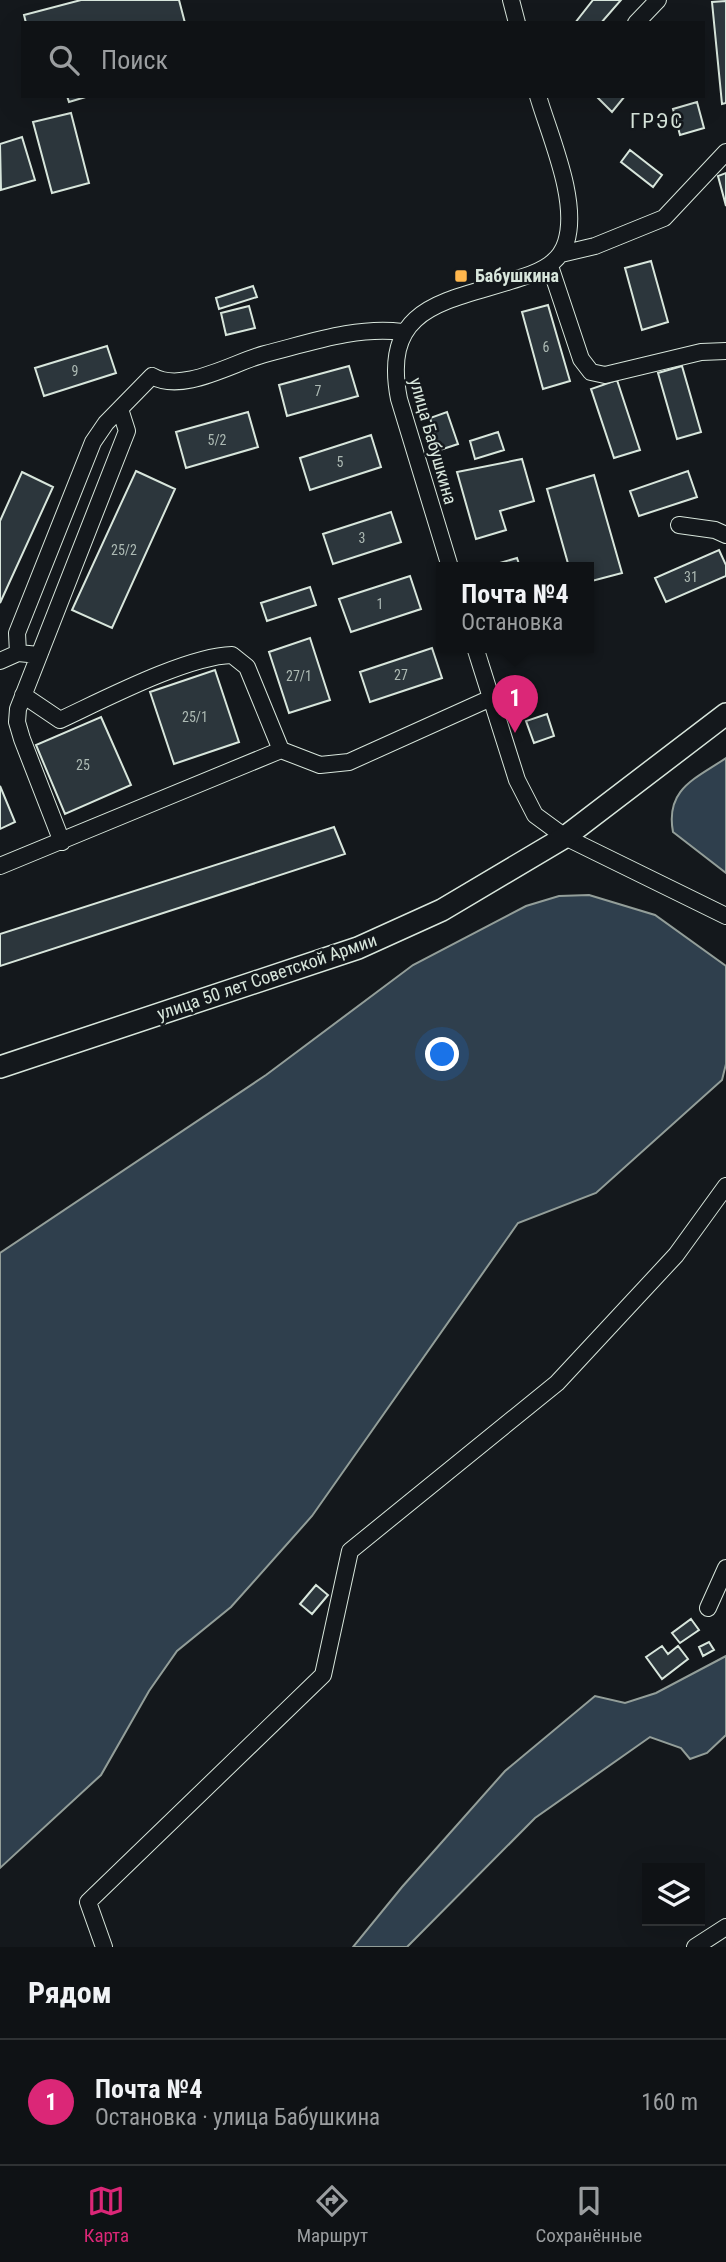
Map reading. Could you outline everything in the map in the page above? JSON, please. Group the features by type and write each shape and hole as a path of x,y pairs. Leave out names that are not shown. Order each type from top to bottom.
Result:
{"main road":[{"name":"улица 50 лет Советской Армии","path":"0,1067 358,948 442,910 565,837 726,714"}],"street":[{"path":"511,0 516,21"},
{"path":"638,21 658,0"},
{"path":"545,99 570,214 566,242 556,260 580,359 591,372 605,375 701,352 726,351"},
{"path":"18,653 17,633 20,620 88,452 106,423 152,376 168,382 221,372 261,355 368,330 402,332 418,316 434,307 664,218 726,152"},
{"name":"улица Бабушкина","path":"402,332 394,361 399,399 448,562"},
{"path":"62,842 17,722 23,695 127,432 120,409"},
{"path":"679,525 715,530 726,535"},
{"path":"0,661 18,653 39,655"},
{"path":"477,653 517,780 536,815 565,837 726,916"},
{"path":"23,695 60,720 134,685 215,657 232,656 247,667 281,750"},
{"path":"0,866 281,750 320,765 349,762 491,698"},
{"path":"104,1947 88,1902 323,1675 350,1551 557,1383 676,1255 726,1186"},
{"path":"708,1608 726,1569"},
{"path":"695,1947 726,1927"}],"water":[{"path":"726,758 726,873 673,832 672,817 678,795 685,787"},
{"path":"589,895 655,915 726,966 726,1064 722,1080 596,1193 518,1223 312,1516 231,1607 177,1651 149,1691 101,1775 0,1868 0,1253 266,1075 413,965 526,906 559,896"},
{"path":"726,1656 726,1735 707,1753 690,1759 681,1748 650,1737 535,1818 407,1947 353,1947 402,1887 505,1771 595,1696 625,1703 656,1693"}],"building":[{"path":"81,0 179,0 184,21 26,21 24,15"},
{"path":"593,0 621,0 603,21 577,21"},
{"path":"726,1 726,103 722,104 712,2"},
{"path":"598,98 623,98 612,112"},
{"path":"697,102 704,128 680,135 673,109"},
{"path":"71,113 89,183 52,193 33,122"},
{"path":"22,137 35,180 1,190 0,144"},
{"path":"630,150 662,175 653,187 621,162"},
{"path":"726,173 726,206 718,176"},
{"path":"651,261 668,322 642,330 625,268"},
{"path":"253,286 257,297 219,309 216,298"},
{"path":"548,305 570,381 543,389 522,312"},
{"path":"249,306 255,328 226,335 221,313"},
{"path":"107,346 116,373 44,396 35,368"},
{"path":"349,366 358,396 287,416 279,385"},
{"path":"682,366 701,432 677,439 658,373"},
{"path":"617,380 640,450 614,458 591,389"},
{"path":"248,412 258,447 186,468 176,432"},
{"path":"447,412 458,444 440,450 430,418"},
{"path":"498,432 504,450 475,459 470,441"},
{"path":"371,435 381,467 310,490 300,458"},
{"path":"522,459 534,501 500,511 506,530 476,539 457,472"},
{"path":"136,471 175,489 112,628 72,610"},
{"path":"688,471 697,497 639,516 630,491"},
{"path":"22,472 53,487 0,603 0,521"},
{"path":"594,475 622,573 594,580 594,562 568,562 547,489"},
{"path":"391,512 401,542 333,564 323,534"},
{"path":"719,550 726,565 726,576 666,602 655,578"},
{"path":"410,576 421,609 351,632 339,599"},
{"path":"310,587 316,605 267,621 261,603"},
{"path":"310,638 330,700 289,713 269,652"},
{"path":"432,648 442,678 370,702 360,672"},
{"path":"215,670 239,742 174,764 150,692"},
{"path":"547,714 554,736 534,743 526,721"},
{"path":"101,717 131,785 65,814 36,745"},
{"path":"0,786 15,822 0,829"},
{"path":"334,827 345,854 0,966 0,934"},
{"path":"316,1585 328,1595 312,1614 300,1604"},
{"path":"691,1619 699,1630 680,1643 672,1633"},
{"path":"709,1642 714,1650 703,1656 699,1647"},
{"path":"662,1646 668,1654 678,1646 688,1659 662,1679 646,1657"}],"place":[{"name":"Бабушкина","path":"461,276"},
{"name":"Почта №4","path":"515,733"}],"district":[{"name":"ГРЭС","path":"657,121"}]}
